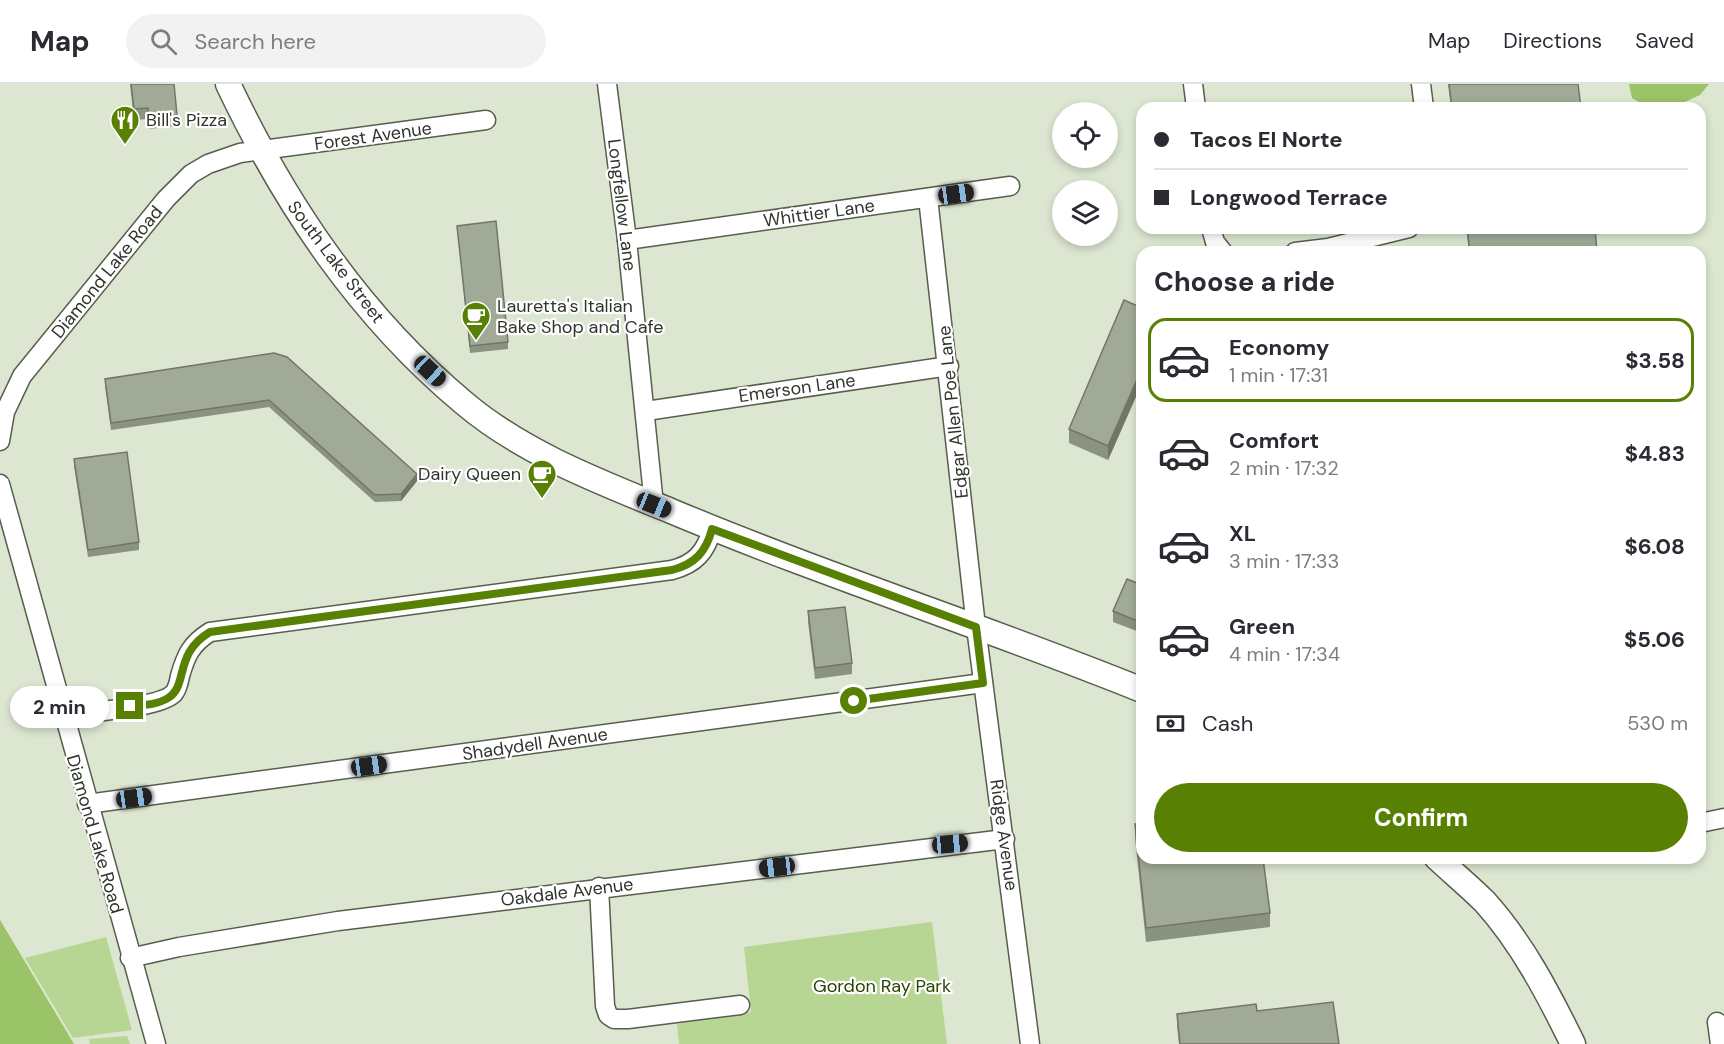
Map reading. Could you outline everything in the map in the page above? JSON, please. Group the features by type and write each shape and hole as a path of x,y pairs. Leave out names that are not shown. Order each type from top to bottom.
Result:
{"main road":[{"name":"South Lake Street","path":"228,84 260,149 302,220 372,314 465,404 509,435 594,479 712,529 1136,688"},
{"path":"1444,864 1485,902 1514,940 1553,1004 1573,1044"}],"street":[{"name":"Longfellow Lane","path":"607,84 627,240 654,505"},
{"path":"1193,84 1195,102"},
{"path":"1421,84 1423,102"},
{"name":"Forest Avenue","path":"260,149 486,120"},
{"name":"Diamond Lake Road","path":"0,441 4,412 22,376 166,199 191,174 208,164 260,149"},
{"name":"Whittier Lane","path":"627,240 1010,186"},
{"name":"Edgar Allen Poe Lane","path":"928,198 976,627"},
{"path":"1336,246 1385,234"},
{"name":"Emerson Lane","path":"646,411 948,366"},
{"name":"Diamond Lake Road","path":"0,484 87,804 156,1044"},
{"path":"63,716 151,704 166,699 177,689 186,653 196,641 210,632 672,570 686,566 698,558 708,544 712,529"},
{"name":"Ridge Avenue","path":"976,627 1030,1044"},
{"name":"Shadydell Avenue","path":"87,804 983,683"},
{"path":"1706,822 1724,818"},
{"name":"Oakdale Avenue","path":"130,958 179,947 338,921 599,887 1005,839"},
{"path":"599,887 604,994 608,1016 614,1019 740,1005"},
{"path":"1717,1022 1720,1044"}],"green space":[{"name":"Gordon Ray Park","path":"932,922 947,1044 679,1044 677,1024 751,1012 744,947"},
{"path":"106,937 132,1030 73,1038 25,958"},
{"path":"127,1036 130,1044 90,1044 89,1039"}],"shaded area":[{"path":"1629,84 1709,84 1700,95 1685,102 1639,102 1632,98"},
{"path":"0,920 74,1044 0,1044"}],"building":[{"path":"131,84 174,84 177,115 149,118 148,108 134,109"},
{"path":"1449,84 1578,84 1580,102 1451,102"},
{"path":"496,221 508,342 470,346 457,226"},
{"path":"1468,234 1596,234 1596,246 1469,246"},
{"path":"1124,300 1136,305 1136,382 1108,446 1069,429"},
{"path":"274,353 287,357 417,474 401,494 375,495 269,400 111,423 105,379"},
{"path":"127,452 139,542 88,550 74,459"},
{"path":"1127,579 1136,583 1136,621 1113,611"},
{"path":"845,607 852,663 815,668 808,611"},
{"path":"1139,864 1264,864 1270,913 1146,928"},
{"path":"1333,1002 1339,1044 1180,1044 1177,1014 1256,1004 1257,1011"}],"place":[{"name":"Bill's Pizza","path":"125,146"},
{"name":"Lauretta's Italian Bake Shop and Cafe","path":"476,342"},
{"name":"Dairy Queen","path":"542,500"}],"route":[{"path":"130,706 151,704 166,699 174,693 186,653 196,641 210,632 672,570 686,566 698,558 708,544 712,529 976,627 983,683 854,701"}]}
